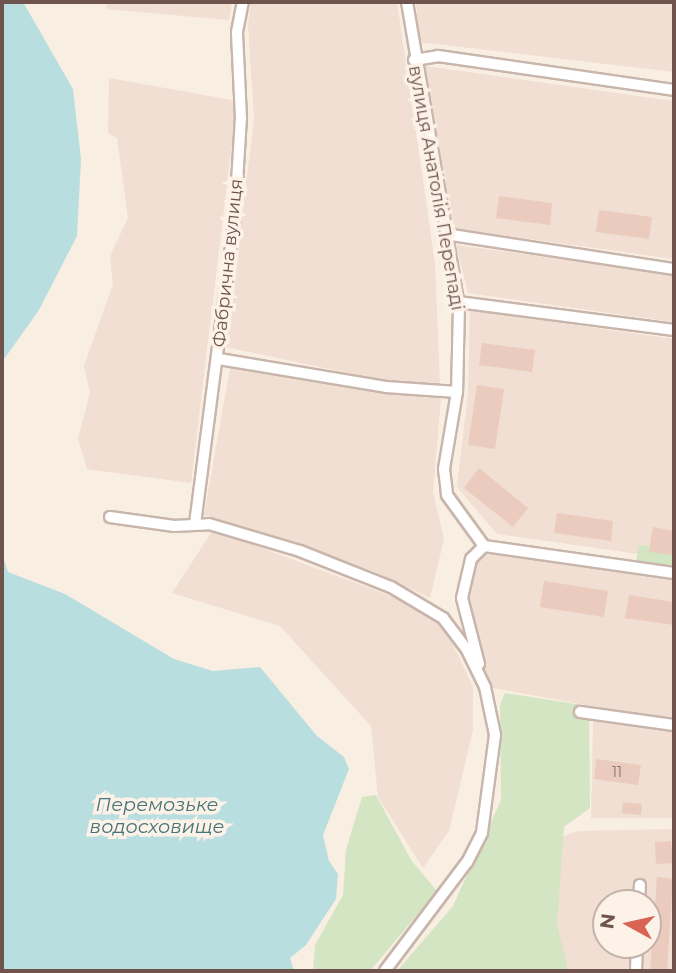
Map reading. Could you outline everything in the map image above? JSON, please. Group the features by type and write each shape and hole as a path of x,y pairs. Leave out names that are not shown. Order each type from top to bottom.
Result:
{"street":[{"name":"Фабрична вулиця","path":"195,524 219,359 218,332 236,215 241,118 237,32 243,2"},
{"name":"вулиця Анатолія Перепаді","path":"407,2 414,60 458,302 457,392 444,469 446,495 484,546"},
{"path":"414,60 438,56 674,90"},
{"path":"445,234 674,269"},
{"path":"458,302 674,330"},
{"path":"219,359 386,387 457,392"},
{"path":"110,517 174,526 195,524 300,551 391,587 443,618 456,632 485,687"},
{"path":"385,971 462,870 482,832 491,793 495,735 461,598 471,559 484,546 674,573"},
{"path":"580,712 674,725"},
{"path":"640,885 640,889"}],"shaded area":[{"path":"107,2 232,2 229,20 106,9"},
{"path":"251,2 397,2 435,263 440,385 390,382 226,347 254,119 248,24"},
{"path":"416,2 674,2 674,72 419,42"},
{"path":"425,66 674,101 674,259 451,228"},
{"path":"109,78 237,101 191,483 87,469 78,438 90,393 84,366 113,284 110,256 128,218 117,138 108,133"},
{"path":"456,245 674,274 674,322 468,293"},
{"path":"470,310 674,339 674,559 497,534 457,487 468,392"},
{"path":"230,368 441,398 433,492 444,539 430,598 368,569 204,515"},
{"path":"213,530 404,601 444,626 473,687 473,730 449,831 423,868 378,797 371,726 280,626 172,593"},
{"path":"495,554 674,580 674,721 488,687 465,594 471,565 481,555"},
{"path":"593,721 674,732 674,818 591,818"},
{"path":"674,829 674,971 640,971 640,959 662,959 662,889 592,889 592,959 634,959 633,971 490,971 539,845 578,831"}],"green space":[{"path":"639,545 674,550 674,568 636,562"},
{"path":"505,693 589,706 590,808 564,827 557,924 568,971 397,971 453,906 501,800 500,705"},
{"path":"376,795 411,860 437,891 370,971 313,971 315,945 343,895 346,850 362,797"}],"water":[{"path":"2,2 23,2 73,89 81,159 77,236 39,310 2,362"},
{"name":"Перемозьке водосховище","path":"2,554 8,572 65,594 174,659 213,671 260,667 317,736 344,757 349,769 323,835 329,861 338,874 336,899 306,945 290,958 294,971 2,971"}],"building":[{"path":"499,196 552,203 550,225 496,218"},
{"path":"599,210 652,217 649,239 596,232"},
{"path":"482,343 535,350 532,372 479,365"},
{"path":"477,385 504,389 495,449 468,445"},
{"path":"479,468 528,508 513,527 464,488"},
{"path":"557,513 613,521 611,541 554,533"},
{"path":"653,527 674,531 674,555 649,552"},
{"path":"544,581 608,591 604,617 540,607"},
{"path":"629,595 674,602 674,625 625,618"},
{"path":"596,759 641,765 638,785 594,779"},
{"path":"623,802 642,804 641,815 622,813"},
{"path":"671,841 673,863 656,864 655,842"},
{"path":"657,877 673,879 667,971 650,971 651,959 662,959 662,889 656,889"}]}
